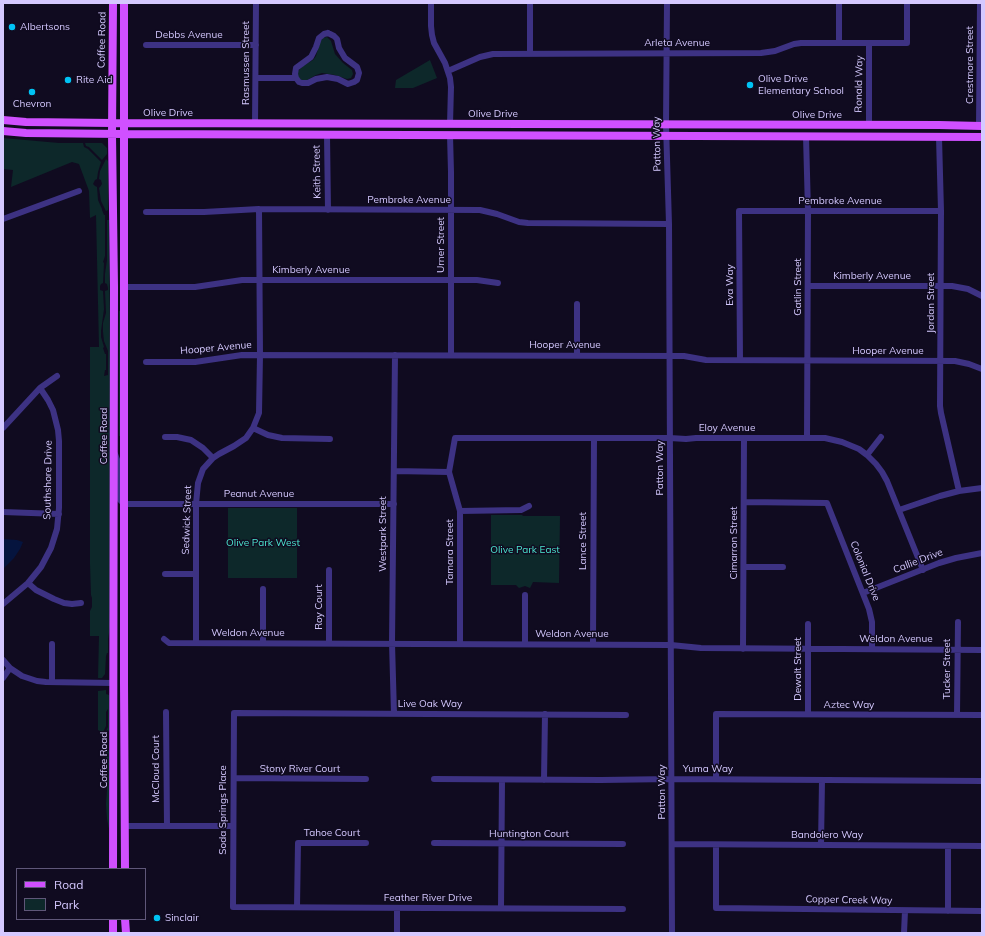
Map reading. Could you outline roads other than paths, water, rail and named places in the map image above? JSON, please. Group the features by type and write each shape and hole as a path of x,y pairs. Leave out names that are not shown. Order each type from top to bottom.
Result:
{"main road":[{"name":"Coffee Road","path":"113,3 113,868"},
{"name":"Coffee Road","path":"124,3 125,868"},
{"name":"Olive Drive","path":"3,120 26,122 255,124 981,126"},
{"path":"219,135 251,128 255,124"},
{"path":"327,135 332,130 368,124"},
{"path":"410,135 446,129 450,124"},
{"path":"450,135 452,131 456,130 481,130 488,124"},
{"path":"806,136 810,131 845,130 851,125"},
{"path":"939,136 975,130 981,126"},
{"path":"3,131 26,133 219,135 982,137"},
{"path":"113,232 117,240 118,277 119,282 124,287"},
{"path":"114,292 118,295 119,300 119,328 124,333"},
{"path":"114,745 117,746 119,751 119,791 124,796"},
{"path":"112,933 113,920"},
{"path":"125,920 126,933"}],"street":[{"name":"Rasmussen Street","path":"255,124 256,3"},
{"path":"430,3 432,34 437,50 448,71 451,87 450,124"},
{"path":"530,3 530,54"},
{"name":"Patton Way","path":"667,3 666,136 669,224 670,356 672,933"},
{"path":"839,3 839,43"},
{"name":"Arleta Avenue","path":"448,71 486,55 493,54 761,53 775,51 801,43 907,43 907,3"},
{"name":"Crestmore Street","path":"980,3 981,126"},
{"path":"256,78 296,78 299,82 305,84 327,77 338,79 345,83 351,83 357,80 359,73 357,67 348,62 341,53 337,39 328,33 319,38 311,57 296,68 296,78"},
{"name":"Ronald Way","path":"869,43 869,125"},
{"name":"Debbs Avenue","path":"146,44 256,45"},
{"name":"Keith Street","path":"327,135 328,210"},
{"name":"Urner Street","path":"450,135 451,355"},
{"name":"Gatlin Street","path":"806,136 808,211 807,438"},
{"name":"Jordan Street","path":"939,136 941,211 941,413 959,491"},
{"path":"3,220 79,190"},
{"name":"Pembroke Avenue","path":"146,212 204,212 260,209 480,210 489,211 511,220 528,223 669,224"},
{"name":"Sedwick Street","path":"196,643 196,490 200,476 208,463 219,454 240,443 246,438 257,420 260,405 260,209"},
{"name":"Pembroke Avenue","path":"739,211 941,211"},
{"name":"Eva Way","path":"739,211 740,360"},
{"name":"Kimberly Avenue","path":"124,287 195,287 242,280 477,280 498,283"},
{"name":"Kimberly Avenue","path":"808,286 960,287 982,296"},
{"path":"577,304 577,356"},
{"name":"Hooper Avenue","path":"146,362 195,362 242,355 692,356 706,360 956,361 982,369"},
{"name":"Westpark Street","path":"394,714 392,643 395,355"},
{"path":"3,428 40,388 57,376"},
{"name":"Southshore Drive","path":"3,604 28,583 41,567 51,548 57,529 59,514 58,430 53,410 40,388"},
{"path":"253,428 268,435 282,438 330,439"},
{"path":"165,437 177,437 191,440 203,448 213,458"},
{"path":"867,455 881,437"},
{"name":"Eloy Avenue","path":"454,438 825,438 842,442 859,449 867,455 882,472 923,570"},
{"name":"Tamara Street","path":"454,438 449,472 460,511 460,644"},
{"name":"Lance Street","path":"593,644 594,438"},
{"name":"Cimarron Street","path":"743,649 744,438"},
{"path":"114,452 118,462 119,496 120,500 124,504"},
{"path":"394,471 449,472"},
{"path":"899,510 926,500 959,491 982,488"},
{"name":"Colonial Drive","path":"744,502 827,503 871,615 872,649"},
{"name":"Peanut Avenue","path":"124,504 394,504"},
{"path":"460,511 521,510 529,506"},
{"path":"3,512 59,514"},
{"name":"Callie Drive","path":"863,593 956,558 982,553"},
{"path":"744,567 783,567"},
{"name":"Roy Court","path":"329,570 329,643"},
{"path":"165,574 196,574"},
{"path":"28,583 59,602 72,604 81,603"},
{"path":"263,589 263,643"},
{"path":"525,595 525,644"},
{"name":"Tucker Street","path":"957,715 958,622"},
{"name":"Dewalt Street","path":"808,624 808,714"},
{"name":"Weldon Avenue","path":"164,639 169,643 593,644 671,645 701,648 743,649 982,650"},
{"path":"52,644 52,682"},
{"path":"3,660 10,668 22,676 37,681 113,683"},
{"path":"3,678 10,668"},
{"name":"McCloud Court","path":"166,712 167,826"},
{"name":"Live Oak Way","path":"234,713 626,715"},
{"name":"Soda Springs Place","path":"233,907 234,713"},
{"path":"544,780 545,714"},
{"name":"Aztec Way","path":"716,779 716,714 982,715"},
{"name":"Stony River Court","path":"234,778 366,779"},
{"name":"Yuma Way","path":"434,779 982,780"},
{"path":"501,908 502,780"},
{"path":"822,780 822,845"},
{"path":"124,826 233,826"},
{"name":"Tahoe Court","path":"297,907 298,843 366,843"},
{"name":"Huntington Court","path":"434,844 623,844"},
{"name":"Bandolero Way","path":"672,844 982,846"},
{"name":"Copper Creek Way","path":"716,844 716,908 982,911"},
{"path":"948,846 948,911"},
{"name":"Feather River Drive","path":"233,907 623,909"},
{"path":"397,908 397,933"},
{"path":"904,933 905,911"}],"water":[{"path":"3,539 23,542 14,558 3,569"}],"place":[{"name":"Albertsons","path":"12,27"},
{"name":"Rite Aid","path":"68,80"},
{"name":"Olive Drive Elementary School","path":"750,85"},
{"name":"Chevron","path":"32,92"},
{"name":"Sinclair","path":"157,918"}],"park label":[{"name":"Olive Park West","path":"263,543"},
{"name":"Olive Park East","path":"525,550"}]}
